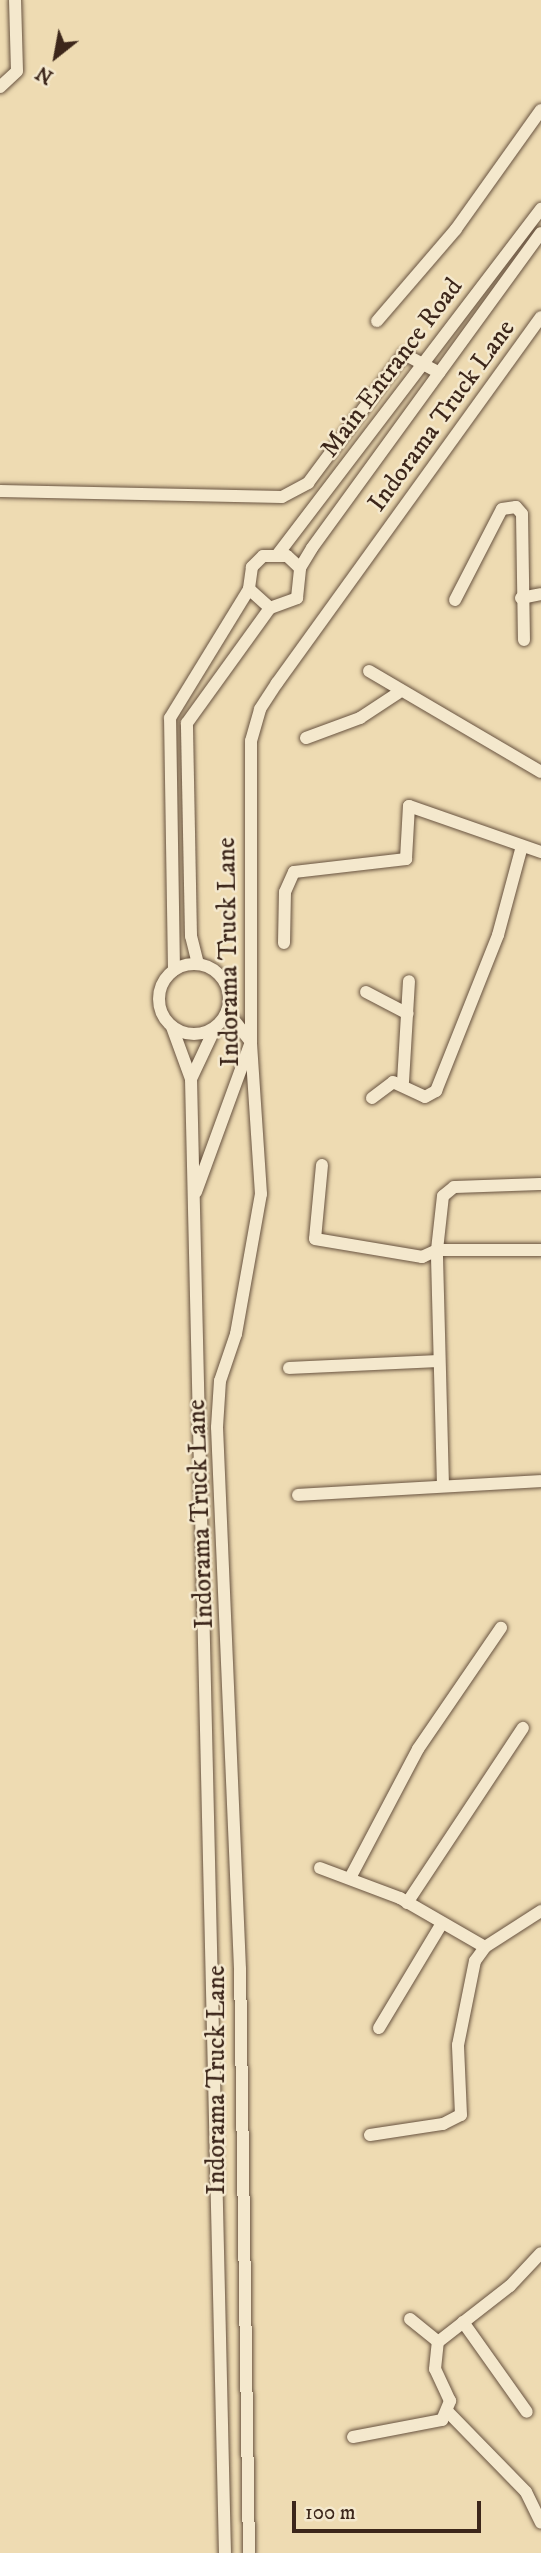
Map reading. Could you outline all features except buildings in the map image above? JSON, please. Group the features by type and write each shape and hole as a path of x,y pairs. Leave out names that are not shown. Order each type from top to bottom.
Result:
{"street":[{"path":"0,87 17,71 15,0"},
{"path":"377,321 456,229 541,110"},
{"name":"Main Entrance Road","path":"278,554 541,209"},
{"path":"193,1200 251,1042 227,1011 224,980 198,964 191,936 187,723 270,608 298,598 300,568 541,233"},
{"name":"Indorama Truck Lane","path":"249,2553 240,1969 221,1483 220,1381 259,1217 251,1042 251,741 260,709 541,317"},
{"path":"0,491 282,497 308,482 395,362 413,353 439,373"},
{"path":"455,600 502,509 510,507 522,514 521,598 524,640"},
{"path":"225,2553 198,1476 191,1079 159,995 174,970 170,718 249,589 257,561 278,554 300,568"},
{"path":"249,589 270,608"},
{"path":"521,598 541,594"},
{"path":"369,671 398,693 541,772"},
{"path":"306,738 360,718 398,693"},
{"path":"284,943 285,892 294,872 407,859 404,813 409,806 541,852"},
{"path":"403,1082 425,1097 436,1091 494,948 522,846"},
{"path":"174,970 198,964"},
{"path":"403,1082 409,981"},
{"path":"366,992 408,1014"},
{"path":"191,1079 215,1028 227,1011"},
{"path":"172,1027 194,1035 215,1028"},
{"path":"372,1098 403,1082"},
{"path":"322,1165 315,1238 394,1254 422,1256 437,1250 541,1250"},
{"path":"443,1486 438,1361 438,1214 447,1190 541,1184"},
{"path":"289,1368 438,1361"},
{"path":"198,1476 221,1483"},
{"path":"298,1495 541,1481"},
{"path":"350,1878 418,1749 502,1628"},
{"path":"407,1903 523,1728"},
{"path":"320,1868 407,1903 441,1925 485,1947"},
{"path":"370,2135 443,2124 461,2115 463,2002 485,1947 541,1911"},
{"path":"379,2028 441,1925"},
{"path":"541,2253 438,2342 435,2369 449,2413 526,2492 541,2523"},
{"path":"410,2319 438,2342"},
{"path":"463,2322 527,2412"},
{"path":"353,2437 433,2424 449,2413"}]}
